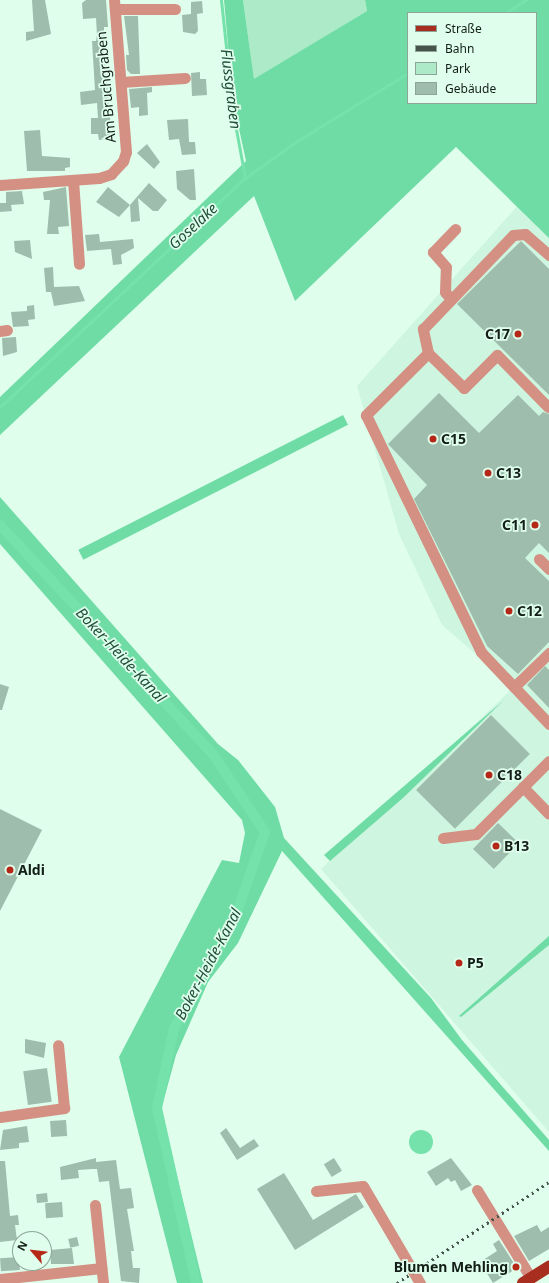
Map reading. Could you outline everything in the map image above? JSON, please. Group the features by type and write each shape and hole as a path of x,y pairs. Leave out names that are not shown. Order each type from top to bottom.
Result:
{"main road":[{"path":"527,1280 549,1267"}],"street":[{"path":"115,4 175,9"},
{"name":"Am Bruchgraben","path":"0,185 73,180 111,174 123,160 126,152 115,4"},
{"path":"121,82 184,78"},
{"path":"73,180 79,264"},
{"path":"451,300 445,292 446,267 433,252 455,229"},
{"path":"548,407 497,355 464,388 428,353 423,329 514,235 525,234 549,255"},
{"path":"428,353 366,415 481,652 549,724"},
{"path":"539,559 549,569"},
{"path":"514,687 549,653"},
{"path":"443,838 476,834 549,761"},
{"path":"523,787 549,814"},
{"path":"0,1117 64,1108 58,1045"},
{"path":"316,1192 362,1186 420,1283"},
{"path":"477,1190 527,1280"},
{"path":"95,1205 103,1283"},
{"path":"0,1279 101,1268"}],"shaded area":[{"path":"224,0 243,0 254,79 367,11 365,0 549,0 549,238 456,147 295,301 254,196 0,435 0,397 246,161 233,101"},
{"path":"520,203 549,236 549,1132 321,869 514,687 442,625 399,534 357,386"},
{"path":"343,415 348,425 83,560 78,550"},
{"path":"0,497 218,744 238,760 275,807 284,838 431,998 462,1040 549,1140 549,1151 282,851 238,943 208,982 176,1055 161,1110 203,1283 177,1283 119,1057 222,860 239,863 245,833 242,820 0,544"},
{"path":"504,700 403,798 330,861 324,855"},
{"path":"549,936 549,945 461,1017 459,1016"},
{"path":"421,1130 430,1133 433,1142 430,1151 421,1154 412,1151 409,1142 412,1133"}],"green space":[{"path":"243,0 365,0 367,11 254,80"}],"building":[{"path":"32,0 45,0 51,34 26,41 26,32 34,31"},
{"path":"86,0 106,0 108,27 104,27 104,50 112,139 99,140 98,134 91,134 91,118 98,118 97,103 81,105 80,92 95,90 92,41 96,41 96,18 83,19 82,3"},
{"path":"202,1 203,13 197,14 198,31 195,34 183,32 182,15 191,14 191,2"},
{"path":"124,16 138,16 140,74 131,74 127,70 126,55 129,55"},
{"path":"200,72 200,79 206,79 207,95 192,96 191,73"},
{"path":"152,87 152,92 147,93 148,115 139,116 139,107 131,108 129,89"},
{"path":"188,119 189,142 195,142 196,154 182,155 179,139 169,140 167,120"},
{"path":"40,130 42,156 70,158 70,167 65,168 65,171 27,171 24,131"},
{"path":"147,144 160,162 154,169 137,153"},
{"path":"194,169 196,200 190,200 177,189 176,171"},
{"path":"149,183 167,200 158,211 153,211 138,198 140,221 131,222 130,205"},
{"path":"66,187 69,226 58,227 59,234 47,234 50,200 44,200 43,192"},
{"path":"108,187 130,205 119,217 96,202"},
{"path":"22,191 24,204 11,205 12,211 0,212 0,203 6,203 6,192"},
{"path":"99,234 100,242 133,239 134,248 121,255 122,264 113,265 111,249 87,251 85,235"},
{"path":"30,240 32,259 15,252 14,241"},
{"name":"C17","path":"521,241 549,269 549,395 457,304"},
{"path":"53,267 54,287 79,286 85,301 54,306 51,292 46,292 44,268"},
{"path":"34,305 35,319 28,320 29,326 13,327 11,312 27,311 27,306"},
{"path":"16,337 17,352 3,356 2,338"},
{"path":"439,393 479,433 518,395 539,416 543,412 549,414 549,553 539,543 525,558 549,581 549,642 518,674 487,646 414,499 427,485 388,444"},
{"path":"545,666 549,670 549,708 527,685"},
{"path":"0,684 9,687 2,710 0,710"},
{"name":"C18","path":"491,715 530,754 455,829 416,790"},
{"name":"Aldi","path":"0,809 42,830 0,911"},
{"name":"B13","path":"498,823 519,843 494,869 473,849"},
{"path":"25,1039 46,1043 44,1058 25,1053"},
{"path":"47,1068 52,1102 28,1105 23,1071"},
{"path":"66,1120 67,1136 51,1137 50,1121"},
{"path":"27,1126 29,1142 19,1143 19,1148 0,1150 3,1130"},
{"path":"226,1128 240,1148 254,1139 259,1146 237,1160 220,1133"},
{"path":"96,1158 96,1162 116,1160 120,1189 131,1188 134,1208 127,1209 134,1251 131,1251 133,1268 140,1268 139,1283 121,1281 109,1181 99,1182 97,1169 78,1170 79,1178 61,1180 60,1167"},
{"path":"334,1158 342,1171 332,1177 324,1164"},
{"path":"451,1158 472,1185 461,1191 455,1180 451,1182 448,1178 436,1186 427,1172"},
{"path":"0,1161 5,1161 10,1216 18,1215 19,1225 15,1225 16,1231 12,1231 12,1241 0,1242"},
{"path":"284,1173 313,1220 356,1194 364,1207 295,1250 257,1189"},
{"path":"47,1193 48,1202 37,1203 36,1194"},
{"path":"62,1202 63,1217 46,1218 45,1203"},
{"path":"537,1225 541,1232 549,1227 549,1249 529,1261 514,1236"},
{"path":"77,1237 79,1246 70,1248 68,1239"},
{"path":"499,1240 517,1268 493,1283 480,1262 497,1251 493,1244"},
{"path":"72,1248 74,1264 52,1264 52,1250"},
{"path":"12,1257 12,1271 1,1271 0,1258"}],"waterway":[{"name":"Flussgraben","path":"221,0 233,113 245,178"},
{"name":"Goselake","path":"507,12 526,0"},
{"name":"Goselake","path":"0,407 245,178 297,141 407,74"},
{"name":"Boker-Heide-Kanal","path":"0,525 213,754 265,832 233,923 174,1028 157,1108 196,1283"}],"railway":[{"path":"397,1283 549,1182"}],"place":[{"name":"C17","path":"518,334"},
{"name":"C15","path":"433,439"},
{"name":"C13","path":"488,473"},
{"name":"C11","path":"535,525"},
{"name":"C12","path":"509,611"},
{"name":"C18","path":"489,775"},
{"name":"B13","path":"496,846"},
{"name":"Aldi","path":"10,870"},
{"name":"P5","path":"459,963"},
{"name":"Blumen Mehling","path":"516,1267"}]}
